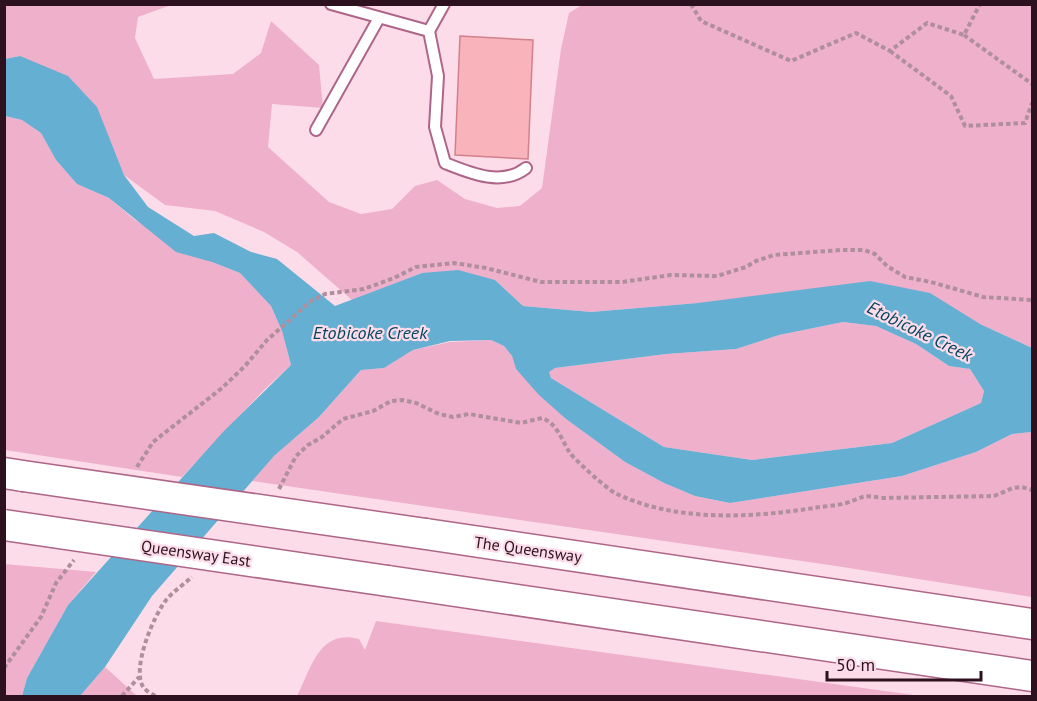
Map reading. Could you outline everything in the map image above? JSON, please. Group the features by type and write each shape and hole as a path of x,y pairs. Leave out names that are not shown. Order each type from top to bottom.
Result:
{"main road":[{"name":"The Queensway","path":"14,474 1032,624"},
{"name":"Queensway East","path":"4,525 1032,676"}],"lane":[{"path":"331,4 429,32"},
{"path":"444,4 429,32 438,76 435,127 445,163 480,177 517,176 526,168"},
{"path":"316,130 379,18"}],"path":[{"path":"691,4 701,21 792,61 856,33 890,51 951,96 965,126 1025,123 1032,103"},
{"path":"964,35 980,4"},
{"path":"890,51 927,23 964,35 1032,84"},
{"path":"135,471 153,442 222,388 267,340 311,301 325,294 364,289 416,267 454,263 486,268 541,282 610,282 671,275 717,276 774,255 864,250 875,254 887,266 905,278 939,284 983,297 1032,300"},
{"path":"276,495 296,456 344,419 373,411 391,401 403,400 453,417 469,414 521,423 542,418 554,426 572,455 613,492 649,505 682,513 739,515 783,513 847,503 867,495 881,498 994,496 1013,488 1022,487 1032,490"},
{"path":"4,668 41,617 56,583 77,556"},
{"path":"155,696 143,687 140,677 149,632 166,600 192,576"},
{"path":"122,696 140,677"}],"shaded area":[{"path":"5,5 171,5 138,17 135,38 154,79 233,74 261,53 271,21 319,65 323,108 272,104 268,147 329,202 361,214 392,209 415,186 437,180 465,199 497,208 520,206 542,188 561,49 569,13 582,5 1032,5 1032,348 980,324 698,303 591,312 523,306 495,280 422,273 352,300 297,252 264,232 215,211 165,205 124,175 112,146 20,56 5,59"},
{"path":"5,116 22,120 41,133 56,160 77,184 109,198 135,220 212,262 240,273 271,306 282,331 291,365 265,389 182,477 5,450"},
{"path":"843,322 876,326 916,344 949,366 970,369 984,391 981,403 892,443 752,460 664,447 551,378 548,372 555,368 666,354 736,349 779,335"},
{"path":"491,340 504,346 512,356 516,369 566,419 625,462 664,483 695,496 730,503 902,476 976,452 1012,434 1032,432 1032,597 836,566 252,481 274,456 319,417 361,370 384,368 413,350 450,342"},
{"path":"4,564 96,572 68,605 27,678 22,696 5,696"},
{"path":"376,621 921,696 297,696 312,663 325,645 334,639 345,637 359,639 365,650"},
{"path":"105,667 137,696 80,696"}],"water":[{"name":"Etobicoke Creek","path":"20,56 68,76 97,107 124,175 148,207 194,236 214,233 251,252 277,259 335,306 422,273 458,270 495,280 523,306 591,312 698,303 870,281 930,293 980,324 1032,348 1032,432 1012,434 976,452 902,476 730,503 695,496 664,483 625,462 566,419 539,395 516,369 512,356 504,346 491,340 450,341 413,350 384,368 361,370 319,417 274,456 152,596 105,667 80,696 22,696 27,678 68,605 223,432 291,365 282,331 271,306 240,273 176,252 109,198 77,184 56,160 41,133 22,120 5,116 5,59","holes":["843,322 876,326 916,344 949,366 970,369 984,391 981,403 892,443 752,460 664,447 551,378 549,372 555,368 666,354 736,349 779,335"]}],"building":[{"path":"460,36 533,40 528,159 455,155"}]}
